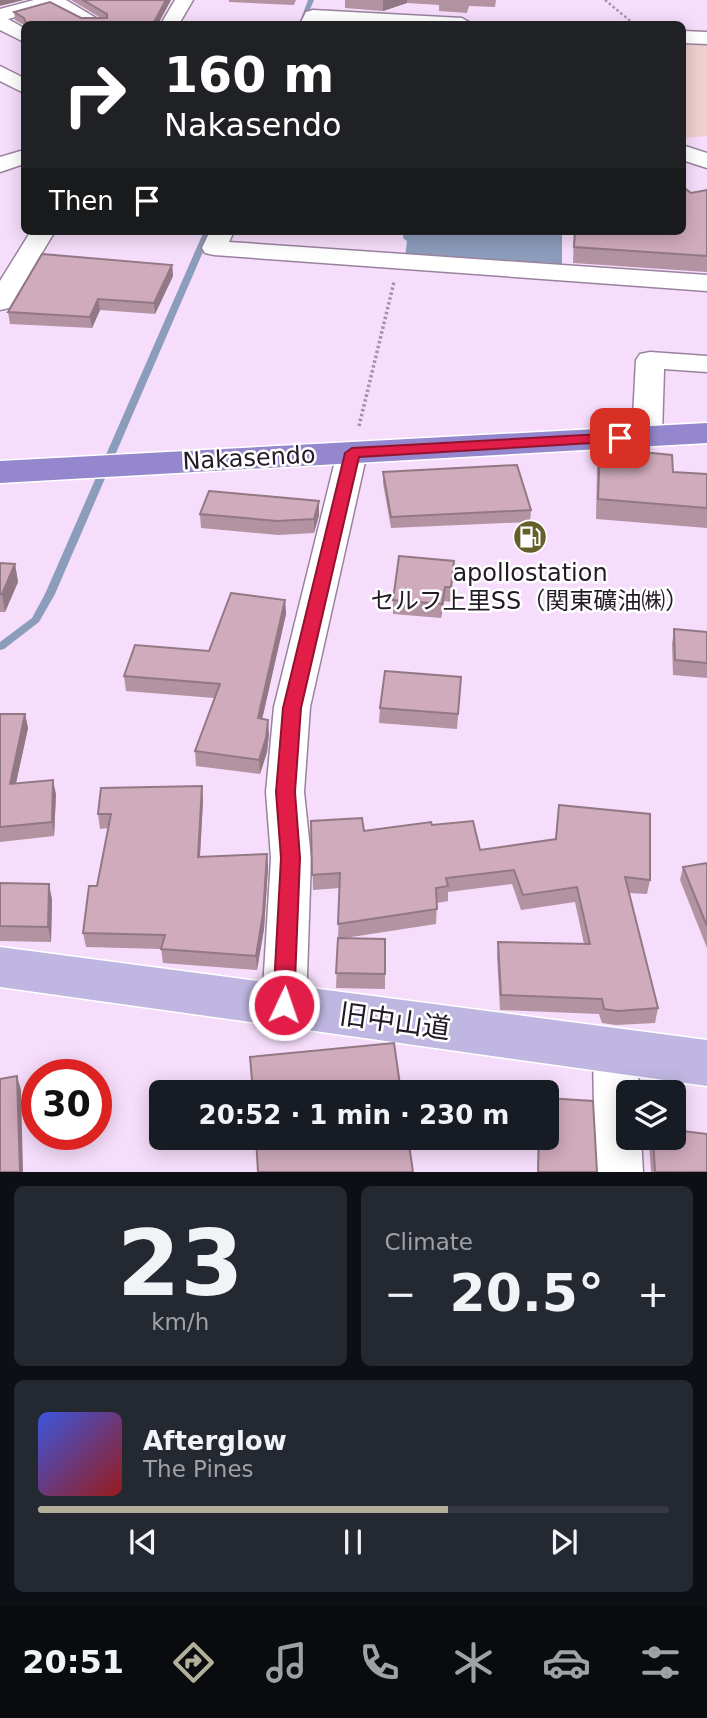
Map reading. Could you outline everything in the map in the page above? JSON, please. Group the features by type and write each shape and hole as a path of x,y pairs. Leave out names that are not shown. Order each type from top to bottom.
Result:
{"highway":[{"name":"Nakasendo","path":"0,472 707,433"}],"main road":[{"name":"旧中山道","path":"0,967 707,1063"}],"street":[{"path":"0,15 54,0 91,21"},
{"path":"172,21 184,0"},
{"path":"310,21 313,16 406,21"},
{"path":"0,22 21,35"},
{"path":"686,37 707,38"},
{"path":"0,72 21,85"},
{"path":"686,153 707,161"},
{"path":"0,165 21,158"},
{"path":"4,285 40,235"},
{"path":"220,235 214,248 707,283"},
{"path":"647,436 650,360 707,364"},
{"path":"284,1005 291,858 285,792 292,708 352,453"},
{"path":"615,1050 620,1172"}],"path":[{"path":"605,0 630,21"},
{"path":"352,453 400,261"}],"shaded area":[{"path":"686,40 707,41 707,136 686,138"}],"water":[{"path":"403,235 562,235 562,266 554,263 405,257 407,241"}],"building":[{"path":"83,0 166,0 155,21 25,21 14,12 50,2 81,18 107,18 107,14"},
{"path":"686,189 691,193 707,190 707,256 574,247 575,235 686,235"},
{"path":"42,254 172,265 154,303 98,299 90,317 8,312"},
{"path":"600,448 672,455 673,472 707,474 707,508 598,499"},
{"path":"517,465 531,510 391,517 383,472"},
{"path":"209,491 319,501 314,519 277,521 200,514"},
{"path":"399,556 454,561 451,587 445,587 442,604 393,600"},
{"path":"0,563 15,564 2,594 0,594"},
{"path":"231,593 285,600 258,718 268,720 259,760 195,751 220,684 124,676 135,645 209,651"},
{"path":"674,629 707,632 707,663 675,660"},
{"path":"385,671 461,677 458,714 380,708"},
{"path":"0,714 25,714 10,784 53,780 52,822 0,827"},
{"path":"202,786 198,857 267,854 263,914 256,956 161,949 165,935 83,933 89,886 97,886 111,814 98,814 101,788"},
{"path":"559,805 650,814 650,880 625,877 658,1008 618,1011 604,1009 602,999 501,995 498,942 590,944 577,887 523,895 514,870 446,878 448,886 436,888 437,909 338,924 340,873 312,875 311,821 362,818 364,831 431,822 432,825 473,821 480,850 556,839"},
{"path":"707,863 707,926 683,867"},
{"path":"0,883 49,884 48,927 0,926"},
{"path":"338,938 385,939 385,974 336,973"},
{"path":"394,1043 399,1080 252,1080 250,1057"},
{"path":"17,1076 20,1172 0,1172 0,1079"},
{"path":"559,1099 593,1101 597,1172 538,1172 539,1150 559,1150"},
{"path":"686,1131 707,1134 707,1172 655,1172 654,1150 686,1150"},
{"path":"257,1150 410,1150 413,1172 258,1172"}],"waterway":[{"path":"302,21 311,0"},
{"path":"0,647 36,620 50,594 206,235"}],"place":[{"name":"apollostation セルフ上里SS（関東礦油㈱）","path":"530,537"}],"route":[{"path":"284,1005 291,858 285,792 292,708 352,453 620,438"}]}
